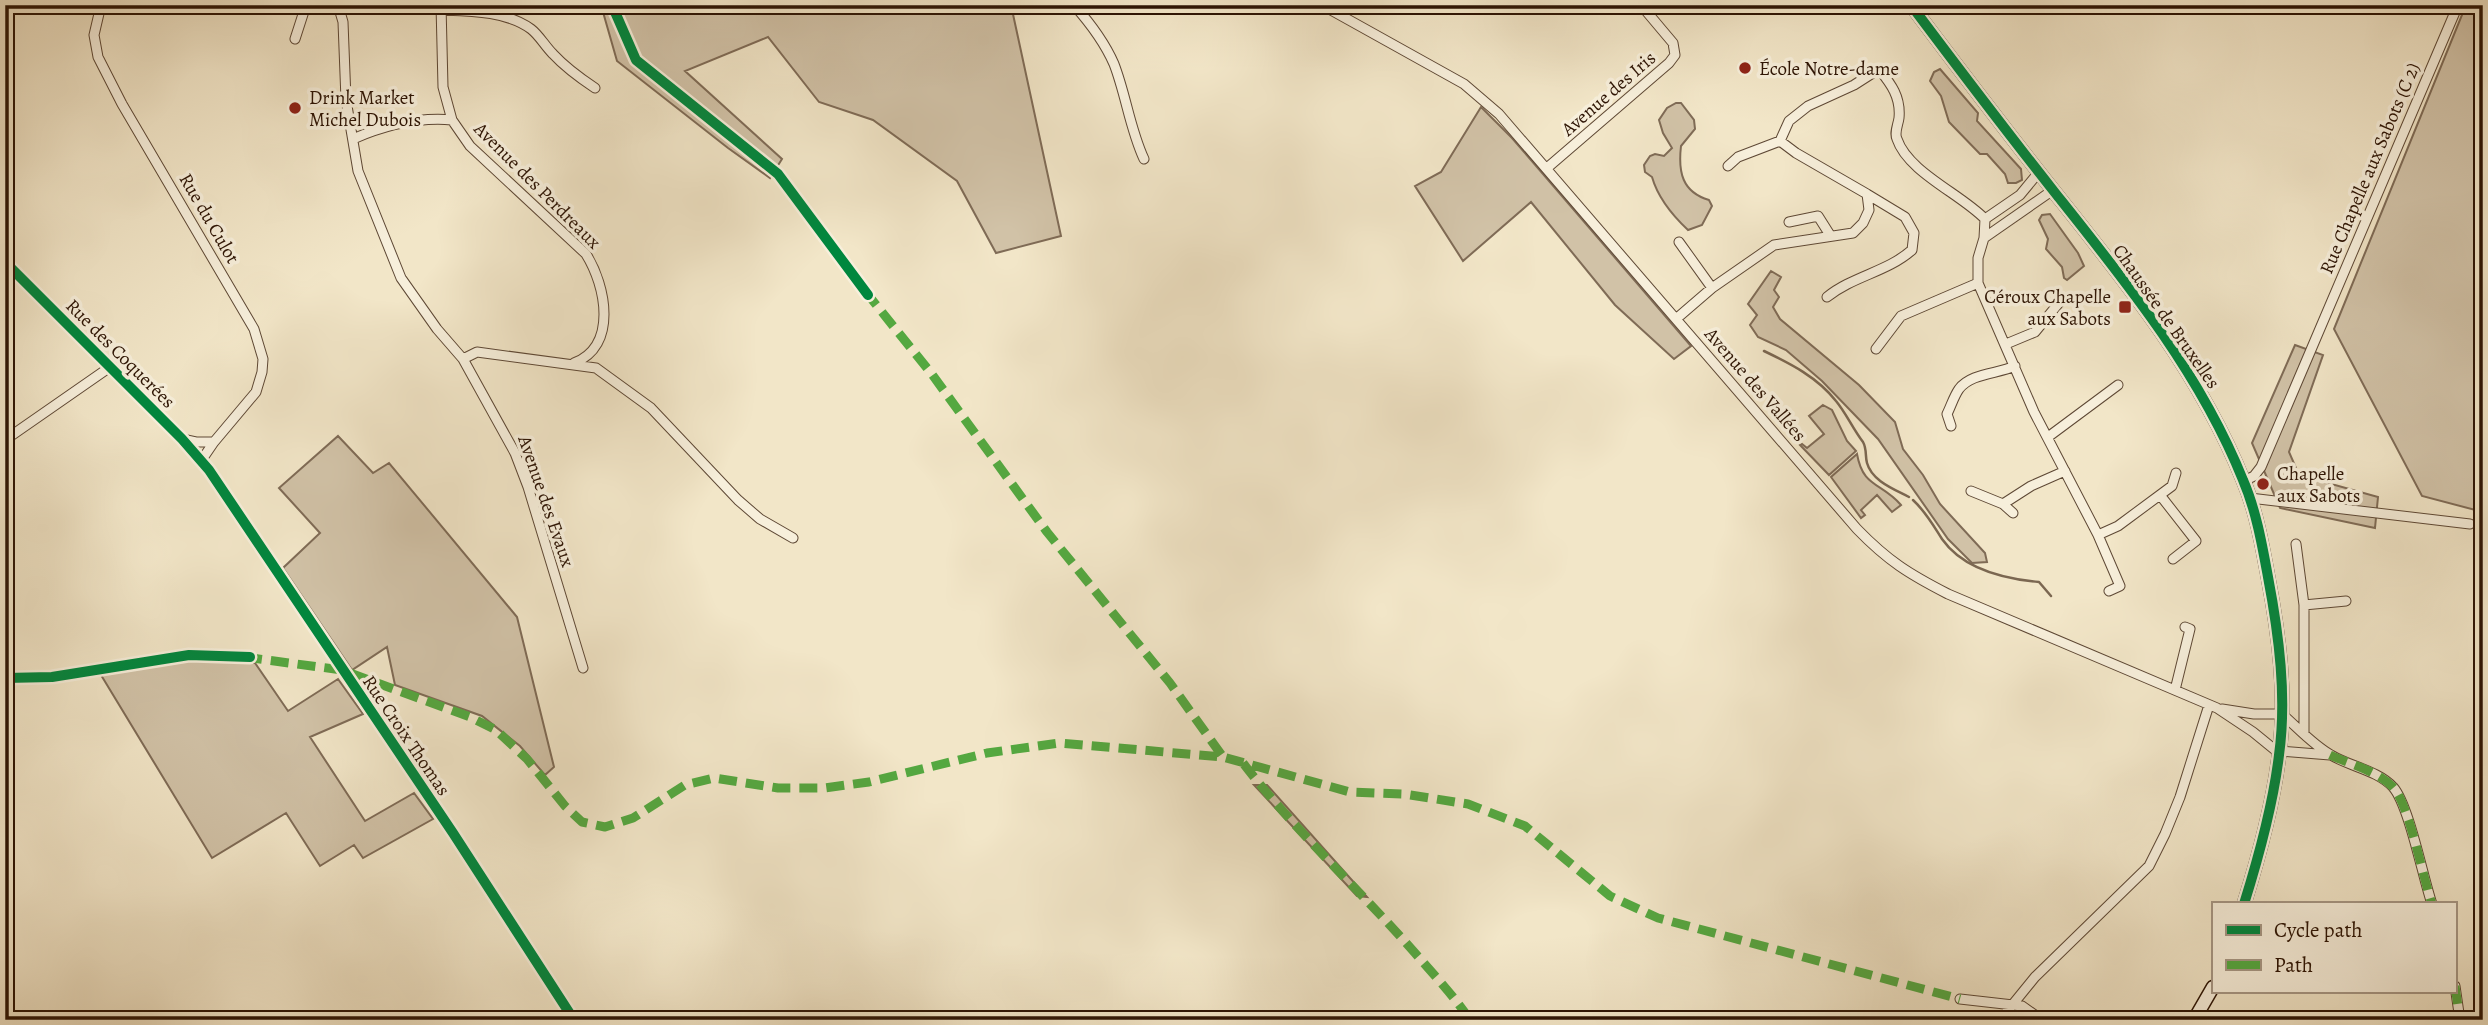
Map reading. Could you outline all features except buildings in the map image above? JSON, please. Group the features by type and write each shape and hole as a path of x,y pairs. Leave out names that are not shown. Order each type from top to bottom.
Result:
{"main road":[{"name":"Chaussée de Bruxelles","path":"1911,5 2168,341 2217,420 2244,481 2261,542 2278,631 2282,713 2280,752 2255,871 2245,902"},
{"path":"2194,1020 2212,989"}],"street":[{"name":"Rue du Culot","path":"101,5 94,35 98,57 122,104 191,217 254,329 263,359 256,392 198,457"},
{"path":"295,39 306,5"},
{"name":"Avenue des Evaux","path":"338,5 343,22 346,100 358,171 401,278 437,329 463,359 502,426 524,476 583,668"},
{"path":"1073,5 1090,23 1113,64 1144,159"},
{"name":"Avenue des Vallées","path":"1322,5 1464,84 1499,114 1857,529 1886,558 1948,594 2213,706 2280,752"},
{"name":"Avenue des Iris","path":"1547,168 1670,63 1675,55 1673,43 1641,5"},
{"name":"Rue Chapelle aux Sabots (C 2)","path":"2244,481 2254,476 2262,467 2458,5"},
{"path":"452,120 443,87 441,7 482,12 531,29 553,54 578,77 595,88"},
{"path":"1728,166 1738,157 1780,141 1789,121 1808,106 1854,85 1879,69 1895,91 1899,115 1895,137 1906,156 1985,219 1984,238 1978,258 1978,282 2034,412 2098,535 2120,586 2109,591"},
{"name":"Avenue des Perdreaux","path":"353,139 394,125 437,119 452,120 470,146 586,254 602,287 603,326 600,343 588,358 575,363"},
{"path":"1780,141 1905,217 1913,233 1912,250 1899,262 1839,287 1827,297"},
{"path":"1985,219 2020,195 2039,172"},
{"path":"1984,238 2053,190"},
{"path":"1676,319 1712,288 1774,245 1853,233 1863,223 1869,210 1867,194"},
{"path":"1789,222 1818,216 1830,235"},
{"path":"1679,242 1712,288"},
{"name":"Rue des Coquerées","path":"5,262 182,439 209,470"},
{"path":"1876,349 1901,316 1978,282"},
{"path":"2006,344 2035,332 2063,298"},
{"path":"463,359 477,352 575,363 596,368 651,408 738,500 760,519 793,538"},
{"path":"1951,426 1947,414 1960,388 1973,378 2003,372 2015,366"},
{"path":"5,440 110,367"},
{"path":"2048,437 2118,385"},
{"path":"182,439 214,442 209,470"},
{"name":"Rue Croix Thomas","path":"209,470 453,833 574,1020"},
{"path":"2003,504 2031,486 2065,471"},
{"path":"2098,535 2119,526 2172,486 2176,474"},
{"path":"1971,491 2003,504 2012,513"},
{"path":"2160,495 2196,541 2174,559"},
{"path":"2250,498 2470,524"},
{"path":"2296,544 2304,605 2304,733"},
{"path":"2304,605 2346,601"},
{"path":"2175,690 2190,629 2185,627"},
{"path":"2000,1020 2035,977 2149,866 2180,797 2213,706"},
{"name":"Avenue des Vallées","path":"2213,706 2254,714 2282,713"},
{"path":"2282,713 2330,755 2382,778 2400,797 2431,902"},
{"path":"2280,752 2330,755"},
{"path":"2456,993 2460,1020"},
{"path":"1960,999 2022,1006 2042,1020"}],"shaded area":[{"path":"601,5 1011,5 1061,236 996,253 957,181 873,120 819,102 768,37 685,71 782,159 770,178 617,61"},
{"path":"2466,5 2483,5 2483,512 2422,496 2334,329"},
{"path":"1940,69 1978,113 1977,121 2021,169 2022,180 2008,183 2005,174 1987,154 1980,154 1949,122 1941,96 1930,81 1934,72"},
{"path":"1681,103 1694,120 1695,129 1681,146 1681,172 1687,186 1709,200 1712,206 1702,225 1688,230 1666,206 1652,177 1645,172 1644,165 1650,156 1664,156 1672,148 1659,120 1667,108"},
{"path":"1481,107 1512,138 1691,346 1674,359 1615,305 1531,202 1463,261 1415,186 1441,172"},
{"path":"2050,214 2084,266 2067,280 2062,267 2046,249 2048,239 2039,220 2042,215"},
{"path":"1771,271 1781,277 1774,290 1779,297 1773,307 1780,319 1859,385 1895,422 1903,449 1940,504 1985,553 1987,562 1972,563 1948,539 1878,439 1822,381 1786,350 1758,337 1750,325 1757,315 1748,304"},
{"path":"2295,345 2323,355 2289,452 2299,475 2378,497 2375,528 2280,508 2252,443"},
{"path":"1823,405 1832,410 1847,441 1856,451 1829,475 1800,445 1807,448 1824,434 1809,416"},
{"path":"338,436 373,473 389,463 517,617 554,767 545,775 520,746 482,716 395,685 387,647 352,670 283,568 320,533 279,488"},
{"path":"1857,454 1868,479 1901,505 1892,512 1877,495 1861,510 1865,515 1861,518 1831,477"},
{"path":"190,660 255,663 288,711 338,679 363,714 310,737 365,821 414,793 433,819 363,858 354,845 320,866 286,813 212,858 101,675"},
{"path":"1254,785 1267,785 1367,897 1357,896"}],"waterway":[{"path":"1764,351 1803,372 1829,392 1863,442 1867,463 1874,475 1884,484 1909,497"},
{"path":"1913,500 1942,539 1961,558 1986,571 2039,582 2051,596"}],"marked path":[{"path":"865,291 931,373 1047,532 1170,683 1223,757"},
{"path":"244,657 342,670 470,717 496,730 527,759 565,806 582,822 605,827 633,818 685,785 714,778 778,788 824,788 869,782 987,753 1060,743 1223,757 1350,792 1404,794 1468,804 1525,826 1610,896 1658,918 1960,999"},
{"path":"2330,755 2371,772 2393,787 2405,809 2431,902"},
{"path":"1243,763 1284,812 1394,929 1470,1020"},
{"path":"2456,993 2460,1020"}],"cycle path":[{"path":"612,5 636,60 778,174 868,295"},
{"path":"1911,5 2160,330 2206,403 2248,491 2261,540 2275,621 2281,666 2282,711 2273,793 2245,902"},
{"path":"5,262 182,439 209,470 453,833 574,1020"},
{"path":"5,678 52,677 189,655 250,657"}],"place":[{"name":"École Notre-dame","path":"1745,68"},
{"name":"Drink Market Michel Dubois","path":"295,108"},
{"name":"Céroux Chapelle aux Sabots","path":"2125,307"},
{"name":"Chapelle aux Sabots","path":"2263,484"}]}
